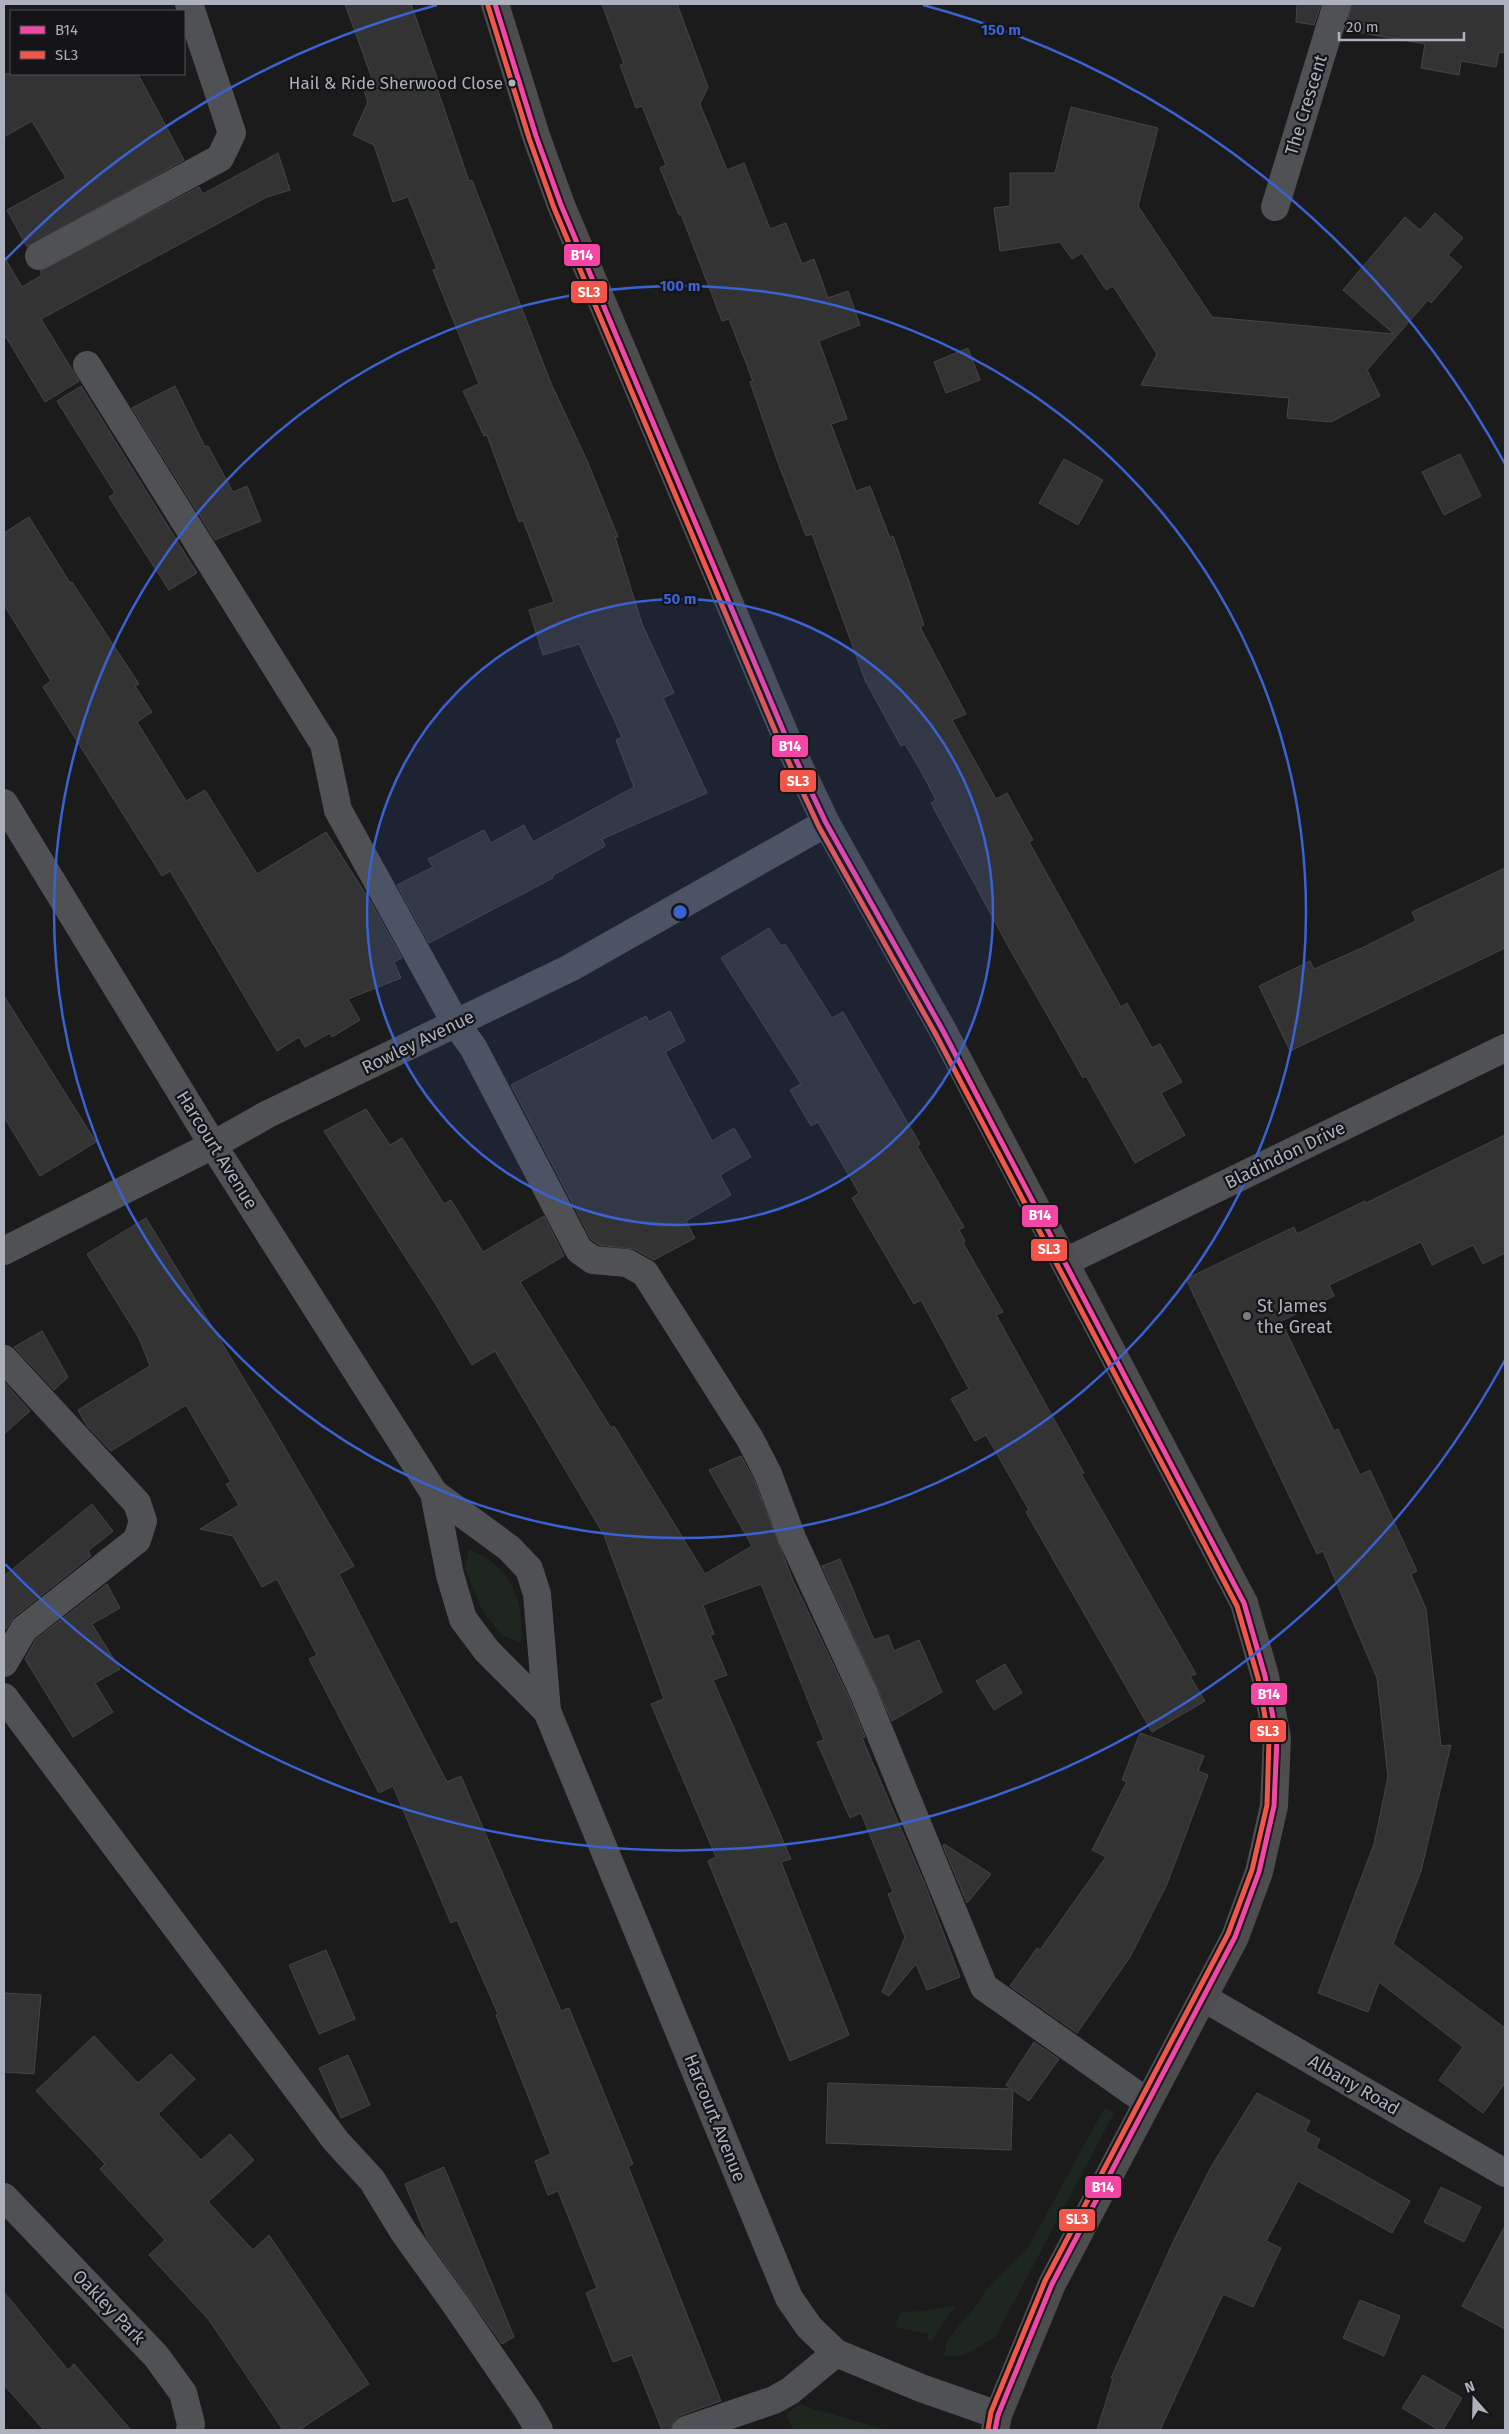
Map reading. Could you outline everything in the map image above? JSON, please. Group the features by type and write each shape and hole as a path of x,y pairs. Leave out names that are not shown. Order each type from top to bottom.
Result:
{"main road":[{"path":"495,4 536,136 561,204 791,750 826,823 942,1029 1244,1603 1265,1676 1277,1738 1274,1806 1259,1872 1235,1937 1204,1998 1146,2102 1052,2284 996,2423"}],"street":[{"path":"39,256 220,158 232,133 189,4"},
{"name":"The Crescent","path":"1275,207 1337,4"},
{"path":"87,365 324,744 338,810 456,1024 473,1047 578,1250 593,1260 627,1263 645,1273 750,1439 768,1474 792,1538 864,1694 984,1987 1146,2102"},
{"name":"Harcourt Avenue","path":"4,803 213,1145 434,1493 509,1548 528,1569 538,1594 547,1711 790,2298 809,2327 836,2353 930,2392 996,2423"},
{"name":"Rowley Avenue","path":"4,1251 213,1145 268,1114 570,968 826,823"},
{"name":"Bladindon Drive","path":"1065,1262 1505,1048"},
{"path":"4,1359 137,1504 143,1521 137,1540 24,1629 4,1663"},
{"name":"Harcourt Avenue","path":"434,1493 450,1575 464,1619 487,1651 547,1711"},
{"path":"4,1697 336,2141 372,2180 403,2231 505,2377 539,2430"},
{"name":"Albany Road","path":"1204,1998 1505,2173"},
{"name":"Oakley Park","path":"4,2197 156,2356 183,2393 191,2424 190,2430"},
{"path":"686,2430 774,2400 790,2391 836,2353"}],"shaded area":[{"path":"469,1549 484,1556 496,1565 512,1586 520,1612 521,1643 502,1635 482,1610 465,1568"},
{"path":"1105,2107 1114,2113 996,2336 965,2354 944,2356 946,2344 953,2333 978,2303 986,2290 1029,2246"},
{"path":"956,2305 931,2341 927,2340 928,2334 895,2327 901,2312 924,2311"},
{"path":"800,2404 887,2430 793,2430 786,2414"}],"building":[{"path":"345,4 411,4 440,87 437,88 469,181 472,180 550,381 588,463 618,537 615,537 642,624 674,693 663,698 707,793 602,839 605,846 552,876 553,878 429,943 397,885 433,867 428,859 484,830 491,843 524,825 533,842 634,787 616,740 622,737 579,644 543,655 529,610 554,602 523,520 519,522 487,435 484,436 463,391 479,384 433,270 437,269 408,197 393,202 374,145 353,135 368,102 363,88 374,84"},
{"path":"602,4 677,4 708,87 700,104 727,170 744,163 770,229 786,223 802,264 814,259 828,298 848,291 860,325 819,341 847,419 831,424 856,491 870,486 890,538 893,536 924,625 920,627 966,714 952,720 996,799 1007,793 1033,840 1029,842 1121,1007 1127,1003 1152,1048 1160,1044 1182,1082 1161,1093 1185,1135 1135,1163 1086,1076 1083,1078 1007,944 931,803 936,800 922,773 905,744 901,746 865,680 812,534 806,536 777,460 750,382 753,381 729,319 722,321 681,214 679,215 660,168 666,165 642,106 636,108 620,65 624,64"},
{"path":"1297,4 1321,4 1314,25 1296,22"},
{"path":"1352,4 1505,4 1505,53 1499,52 1496,67 1461,61 1459,75 1421,68 1425,44 1345,30"},
{"path":"4,74 139,75 184,160 27,247 7,210 66,178 32,121 4,137"},
{"path":"1071,107 1158,128 1138,206 1212,317 1394,334 1343,290 1405,217 1420,230 1435,213 1463,238 1448,255 1462,267 1431,303 1428,300 1367,370 1380,396 1331,422 1287,418 1289,398 1141,385 1157,354 1113,286 1106,290 1082,253 1072,259 1060,242 1000,251 994,208 1010,206 1010,173 1055,173"},
{"path":"278,153 290,190 267,197 41,319 79,381 45,402 6,337 4,339 4,257 22,287 42,275 40,271 199,187 203,194"},
{"path":"968,348 980,380 946,393 934,362"},
{"path":"81,386 197,573 169,590 109,497 115,493 57,401"},
{"path":"175,386 205,447 208,446 233,492 247,486 261,521 215,540 132,408"},
{"path":"1460,454 1481,496 1444,515 1422,472"},
{"path":"1064,459 1103,480 1078,525 1039,503"},
{"path":"29,517 70,583 72,582 139,684 135,686 152,712 137,722 186,801 205,790 257,874 326,832 369,899 402,958 394,962 401,978 348,999 360,1020 332,1037 330,1033 305,1047 299,1037 277,1051 170,871 162,876 43,687 51,681 4,605 4,533"},
{"path":"1505,868 1505,948 1290,1051 1259,986 1310,961 1314,969 1364,947 1416,921 1412,912"},
{"path":"769,928 781,946 785,944 832,1018 843,1012 920,1144 917,1146 964,1227 959,1230 965,1241 963,1243 1003,1312 996,1315 1084,1473 1081,1474 1196,1674 1190,1676 1205,1701 1152,1732 1026,1512 1029,1510 986,1435 975,1441 951,1399 969,1389 921,1300 914,1304 852,1198 859,1193 818,1122 811,1126 790,1090 801,1084 721,958"},
{"path":"4,996 96,1142 40,1176 4,1117"},
{"path":"670,1011 685,1041 665,1052 712,1141 734,1128 751,1157 720,1175 731,1195 686,1221 695,1238 654,1260 634,1249 599,1245 591,1239 511,1085 646,1016 649,1022"},
{"path":"366,1109 390,1145 402,1138 444,1204 451,1200 483,1252 544,1216 564,1256 520,1282 611,1428 614,1426 705,1574 752,1546 709,1470 741,1456 754,1480 792,1578 850,1700 865,1737 862,1738 926,1887 960,1977 927,1990 916,1964 889,1996 882,1992 905,1937 888,1894 893,1892 861,1813 850,1818 817,1742 824,1740 761,1584 703,1605 714,1634 710,1635 727,1675 713,1680 791,1859 781,1862 849,2035 790,2061 708,1861 716,1857 651,1704 664,1699 604,1535 495,1351 472,1365 435,1303 324,1131"},
{"path":"1505,1135 1505,1253 1483,1264 1473,1245 1432,1265 1421,1242 1329,1285 1334,1296 1281,1321 1334,1431 1338,1429 1360,1475 1370,1470 1417,1571 1411,1574 1426,1609 1441,1746 1451,1745 1421,1871 1393,1944 1505,2028 1505,2083 1483,2113 1439,2080 1463,2047 1379,1982 1368,2012 1318,1993 1374,1844 1388,1777 1377,1678 1323,1551 1317,1554 1186,1279 1294,1227 1297,1234 1365,1201 1366,1203"},
{"path":"146,1218 268,1419 354,1566 339,1574 447,1782 461,1776 561,2011 569,2008 633,2164 628,2166 721,2401 681,2415 674,2420 671,2430 662,2430 632,2355 613,2362 586,2293 597,2288 558,2191 548,2195 535,2161 551,2154 496,2015 498,2014 457,1920 451,1923 393,1786 379,1793 309,1659 317,1655 277,1579 262,1587 233,1536 200,1529 239,1505 226,1484 231,1482 186,1405 111,1451 87,1426 78,1410 150,1366 139,1338 87,1254"},
{"path":"42,1331 68,1377 54,1390 14,1347"},
{"path":"4,1382 30,1411 4,1434"},
{"path":"92,1504 113,1531 88,1551 91,1556 14,1617 6,1629 4,1625 4,1576"},
{"path":"840,1559 874,1640 888,1635 894,1651 919,1640 942,1692 892,1721 822,1566"},
{"path":"107,1584 120,1608 92,1624 120,1669 95,1683 113,1712 73,1737 25,1659 36,1639"},
{"path":"1005,1664 1022,1693 994,1710 976,1681"},
{"path":"1140,1733 1204,1756 1198,1771 1208,1775 1167,1884 1130,1957 1077,2033 1010,1986 1037,1948 1040,1950 1106,1857 1092,1850 1127,1782 1122,1780"},
{"path":"944,1844 991,1874 967,1903 943,1846"},
{"path":"326,1950 355,2019 319,2034 289,1965"},
{"path":"4,1993 41,1995 34,2074 4,2072"},
{"path":"94,2036 138,2083 171,2054 195,2079 158,2114 201,2160 230,2134 254,2160 208,2202 253,2250 269,2235 369,2384 299,2430 283,2430 209,2320 149,2255 165,2240 100,2169 105,2164 36,2091"},
{"path":"1034,2042 1059,2059 1029,2101 1013,2090 1011,2150 826,2143 828,2083 1012,2089 1006,2085"},
{"path":"348,2055 370,2105 341,2118 319,2068"},
{"path":"1257,2093 1310,2121 1305,2131 1320,2139 1316,2148 1410,2201 1392,2233 1298,2181 1266,2241 1281,2248 1253,2307 1223,2294 1160,2430 1097,2430 1113,2379 1111,2378 1175,2238 1211,2167"},
{"path":"444,2167 514,2337 502,2344 427,2238 405,2184"},
{"path":"1441,2187 1481,2207 1464,2242 1424,2222"},
{"path":"1505,2226 1505,2329 1462,2306"},
{"path":"4,2292 68,2370 74,2364 131,2430 44,2430 4,2385"},
{"path":"1360,2300 1400,2316 1384,2356 1343,2338"},
{"path":"1423,2375 1462,2398 1443,2430 1439,2430 1402,2408"}],"transit line":[{"name":"B14","path":"495,4 536,136 561,205 791,749 826,823 942,1029 1244,1603 1265,1676 1277,1738 1274,1806 1259,1872 1235,1937 1052,2284 998,2415 995,2430"},
{"name":"SL3","path":"488,6 529,138 554,208 784,752 819,827 935,1033 1237,1606 1258,1678 1269,1739 1267,1805 1252,1870 1228,1934 1045,2281 991,2412 988,2429"}],"place":[{"name":"Hail & Ride Sherwood Close","path":"512,83"},
{"name":"St James the Great","path":"1247,1316"}]}
